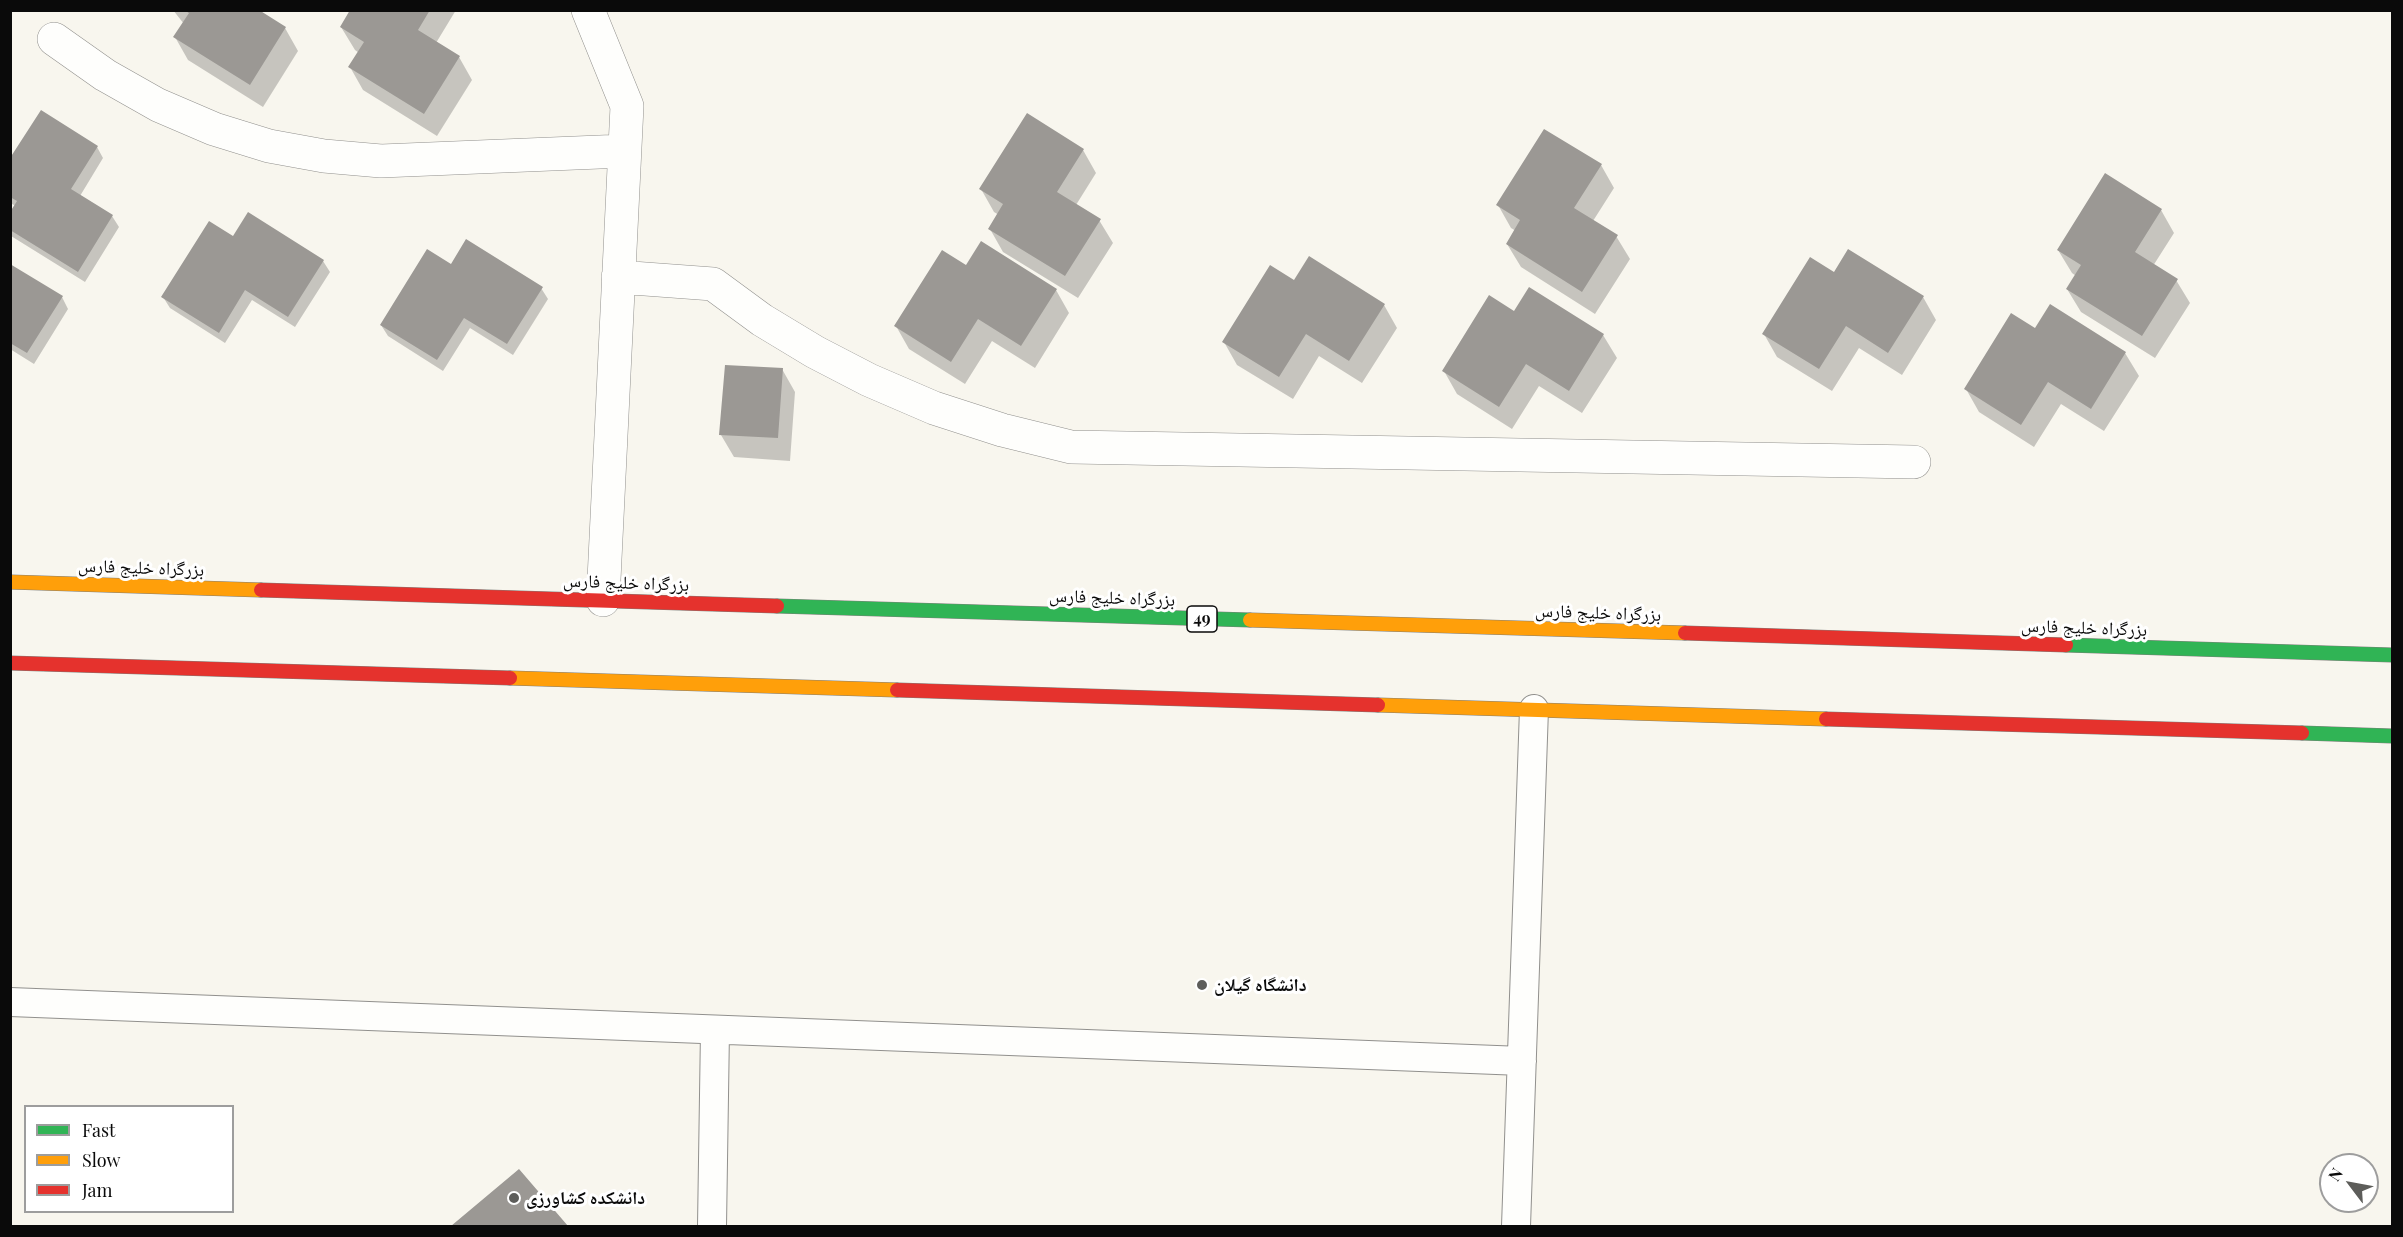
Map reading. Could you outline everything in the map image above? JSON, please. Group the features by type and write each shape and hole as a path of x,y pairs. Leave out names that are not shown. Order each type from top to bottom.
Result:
{"highway":[{"name":"بزرگراه خلیج فارس","path":"10,582 2392,655"},
{"path":"10,663 2392,735"}],"street":[{"path":"588,10 627,106 603,600"},
{"path":"54,39 105,75 158,105 214,129 269,146 324,156 381,161 624,151"},
{"path":"618,277 713,284 771,325 815,352 869,380 934,408 990,426 1071,447 1914,462"}],"lane":[{"path":"1516,1227 1534,709"},
{"path":"10,1002 1522,1061"},
{"path":"712,1227 715,1029"}],"building":[{"path":"184,10 259,10 286,27 250,85 173,37 189,13"},
{"path":"350,10 430,10 418,30 460,56 424,114 348,67 364,42 340,27"},
{"path":"41,110 98,146 71,189 113,215 78,272 10,230 10,212 17,201 10,197 10,158"},
{"path":"1027,113 1084,149 1057,192 1101,219 1065,276 988,229 1003,204 979,189"},
{"path":"1544,129 1602,164 1574,208 1618,235 1582,292 1506,244 1520,220 1496,205"},
{"path":"2105,173 2162,209 2135,252 2178,279 2142,336 2066,289 2081,265 2057,250"},
{"path":"248,212 324,260 288,317 245,290 219,333 161,297 209,221 233,236"},
{"path":"466,239 543,287 507,344 464,318 437,360 380,325 427,249 451,264"},
{"path":"981,241 1057,289 1021,346 978,319 951,362 894,326 942,250 966,265"},
{"path":"1848,249 1924,296 1888,353 1846,326 1819,369 1762,334 1810,257 1834,272"},
{"path":"1309,256 1385,304 1349,361 1306,334 1279,377 1222,342 1270,265 1294,280"},
{"path":"10,264 63,296 27,353 10,343"},
{"path":"1529,287 1604,334 1569,391 1526,364 1499,407 1442,371 1489,295 1514,311"},
{"path":"2050,304 2126,352 2091,409 2048,382 2021,425 1964,389 2011,313 2035,328"},
{"path":"725,365 783,368 778,438 719,435"},
{"name":"دانشکده کشاورزی","path":"519,1169 568,1226 451,1226"}],"traffic: fast":[{"path":"777,606 1250,620"},
{"path":"2066,645 2392,655"},
{"path":"2302,733 2392,736"}],"traffic: slow":[{"path":"10,582 261,590"},
{"path":"1250,620 1685,633"},
{"path":"510,678 897,690"},
{"path":"1378,705 1826,719"}],"traffic: jam":[{"path":"261,590 777,606"},
{"path":"1685,633 2066,645"},
{"path":"10,663 510,678"},
{"path":"897,690 1378,705"},
{"path":"1826,719 2302,733"}],"place":[{"name":"دانشگاه گیلان","path":"1202,985"},
{"name":"دانشکده کشاورزی","path":"514,1198"}]}
